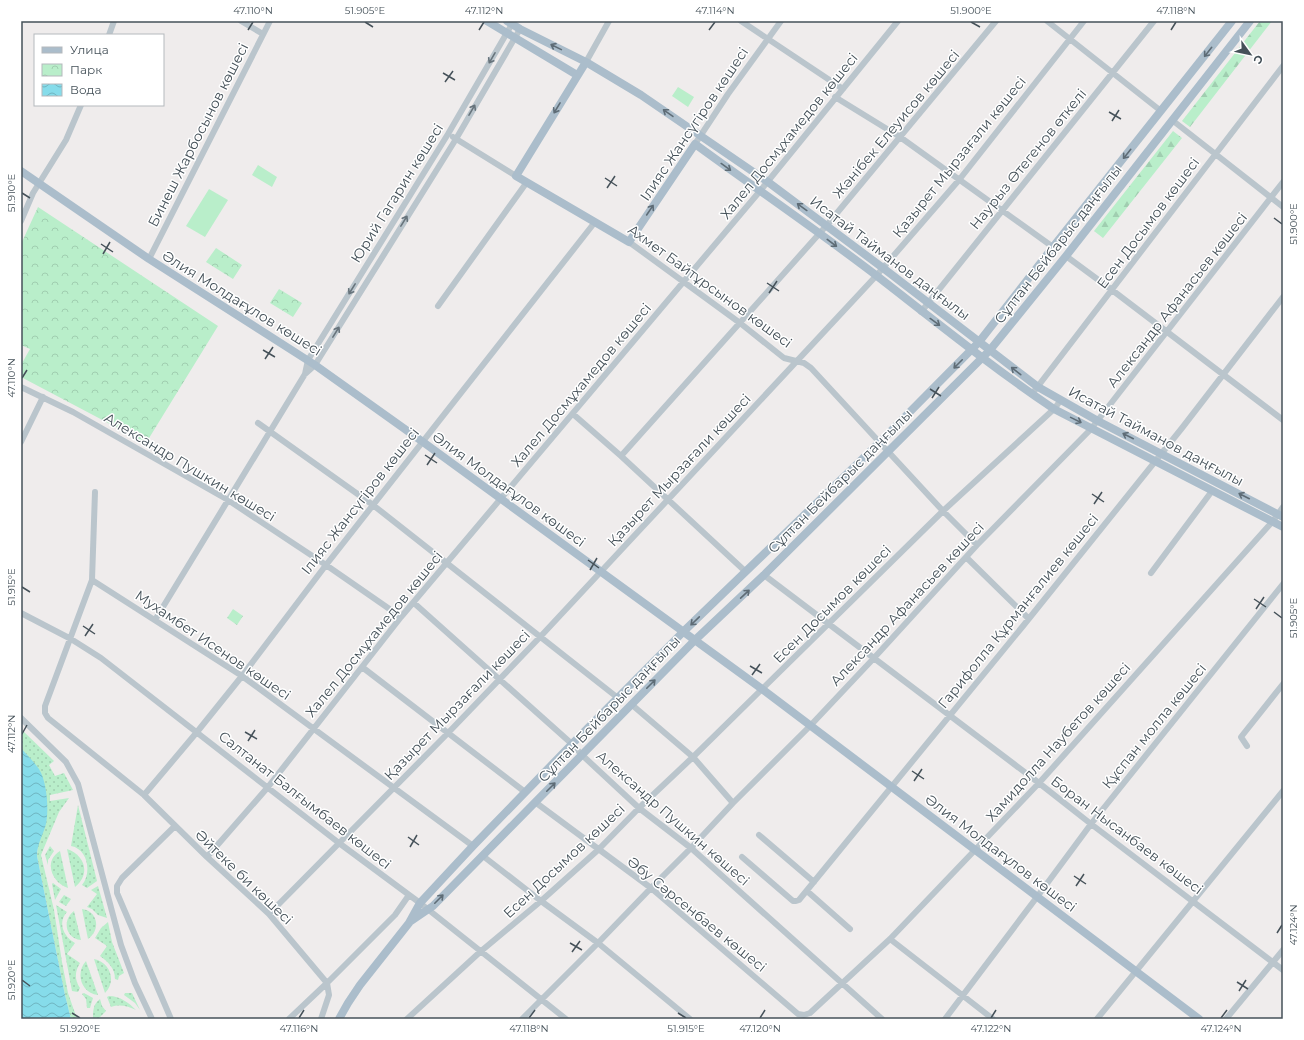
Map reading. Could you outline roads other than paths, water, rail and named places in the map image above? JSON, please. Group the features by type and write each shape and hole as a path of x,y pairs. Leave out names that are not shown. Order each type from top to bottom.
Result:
{"main road":[{"path":"487,21 577,75"},
{"name":"Сұлтан Бейбарыс даңғылы","path":"339,1019 348,1003 380,958 409,923 420,903 473,846 683,632 879,443 979,342 1232,21"},
{"name":"Сұлтан Бейбарыс даңғылы","path":"409,923 428,910 483,856 694,641 764,575 983,358 1066,256 1250,21"},
{"name":"Исатай Тайманов даңғылы","path":"509,22 586,62 641,95 768,182 827,225 1038,387 1098,421 1281,513"},
{"path":"516,176 586,62"},
{"name":"Исатай Тайманов даңғылы","path":"695,144 876,276 921,312 1054,409 1283,526"},
{"name":"Ілияс Жансүгіров көшесі","path":"629,242 695,144"},
{"name":"Әлия Молдағұлов көшесі","path":"21,171 149,259 308,360 423,442 694,641 762,689 1199,1019"},
{"name":"Ахмет Байтұрсынов көшесі","path":"516,176 629,242"},
{"path":"815,505 819,512 825,515"}],"street":[{"path":"109,34 114,21"},
{"path":"241,21 263,34"},
{"name":"Бинеш Жарбосынов көшесі","path":"149,259 270,21"},
{"path":"586,62 609,21"},
{"path":"741,21 769,38 843,89"},
{"name":"Ілияс Жансүгіров көшесі","path":"695,144 728,94 781,21"},
{"name":"Халел Досмұхамедов көшесі","path":"207,857 268,787 401,617 768,182 835,97 898,21"},
{"name":"Жәнібек Елеуисов көшесі","path":"621,456 827,225 996,21"},
{"path":"1047,21 1161,111"},
{"name":"Қазырет Мырзағали көшесі","path":"269,914 448,733 541,636 876,276 959,180 1084,21"},
{"name":"Наурыз Өтегенов өткелі","path":"921,312 1154,21"},
{"name":"Юрий Гагарин көшесі","path":"305,374 308,360 448,134 507,33 509,22"},
{"name":"Юрий Гагарин көшесі","path":"155,620 305,374 315,365 456,139 520,29"},
{"name":"Есен Досымов көшесі","path":"1032,394 1283,66"},
{"path":"835,97 900,137 1053,247"},
{"path":"21,221 39,184 66,140 81,106"},
{"path":"1172,120 1283,207"},
{"name":"Ахмет Байтұрсынов көшесі","path":"448,134 516,176"},
{"path":"438,306 527,182"},
{"name":"Александр Афанасьев көшесі","path":"522,1019 810,726 967,558 977,545 1091,429 1283,182"},
{"name":"Ілияс Жансүгіров көшесі","path":"144,795 242,676 326,565 595,222"},
{"name":"Ахмет Байтұрсынов көшесі","path":"629,242 740,323 784,358 804,363 811,368 879,443 977,545"},
{"path":"1066,256 1283,420"},
{"name":"Гарифолла Құрманғалиев көшесі","path":"742,857 793,901 799,900 1155,461 1283,297"},
{"name":"Александр Пушкин көшесі","path":"21,386 74,412 228,500 401,617"},
{"path":"21,442 43,397"},
{"name":"Есен Досымов көшесі","path":"407,1019 480,952 541,901 598,850 639,808 693,757 943,511 1054,409 1061,400"},
{"path":"572,414 621,456 746,572"},
{"path":"258,423 373,505 618,698"},
{"path":"1150,573 1212,491"},
{"path":"71,639 92,580 95,492"},
{"name":"Хамидолла Наубетов көшесі","path":"804,1015 810,1013 890,939 1039,783 1281,513"},
{"path":"967,558 1028,618"},
{"name":"Боран Нысанбаев көшесі","path":"764,575 1283,970"},
{"name":"Мухамбет Исенов көшесі","path":"92,580 242,676 473,846"},
{"name":"Құспан молла көшесі","path":"945,1019 1090,824 1283,584"},
{"name":"Александр Пушкин көшесі","path":"414,603 572,744 639,808 691,848 882,1019"},
{"name":"Салтанат Балғымбаев көшесі","path":"21,613 71,639 102,658 339,843 420,903 566,1019"},
{"name":"Әйтеке би көшесі","path":"71,639 45,706 45,713 48,718 144,795 207,857 269,914 327,983"},
{"path":"362,667 525,792"},
{"path":"1247,746 1241,737 1283,684"},
{"path":"631,704 693,757 733,803"},
{"path":"21,718 66,762 78,784 121,945 137,988 152,1019"},
{"path":"1097,1019 1283,791"},
{"name":"Әбу Сәрсенбаев көшесі","path":"535,802 651,888 798,1014 804,1015"},
{"name":"Әйтеке би көшесі","path":"171,1019 117,893 117,886 122,878 175,826"},
{"path":"759,835 814,882"},
{"path":"483,856 598,943 690,1019"},
{"path":"807,890 850,929"},
{"path":"289,1019 395,915 409,895"},
{"path":"890,939 993,1019"},
{"path":"1226,1019 1283,950"},
{"path":"321,1019 329,995 327,983"}],"water":[{"path":"21,748 39,769 46,788 47,818 38,847 37,856 71,1019 21,1019"}]}
